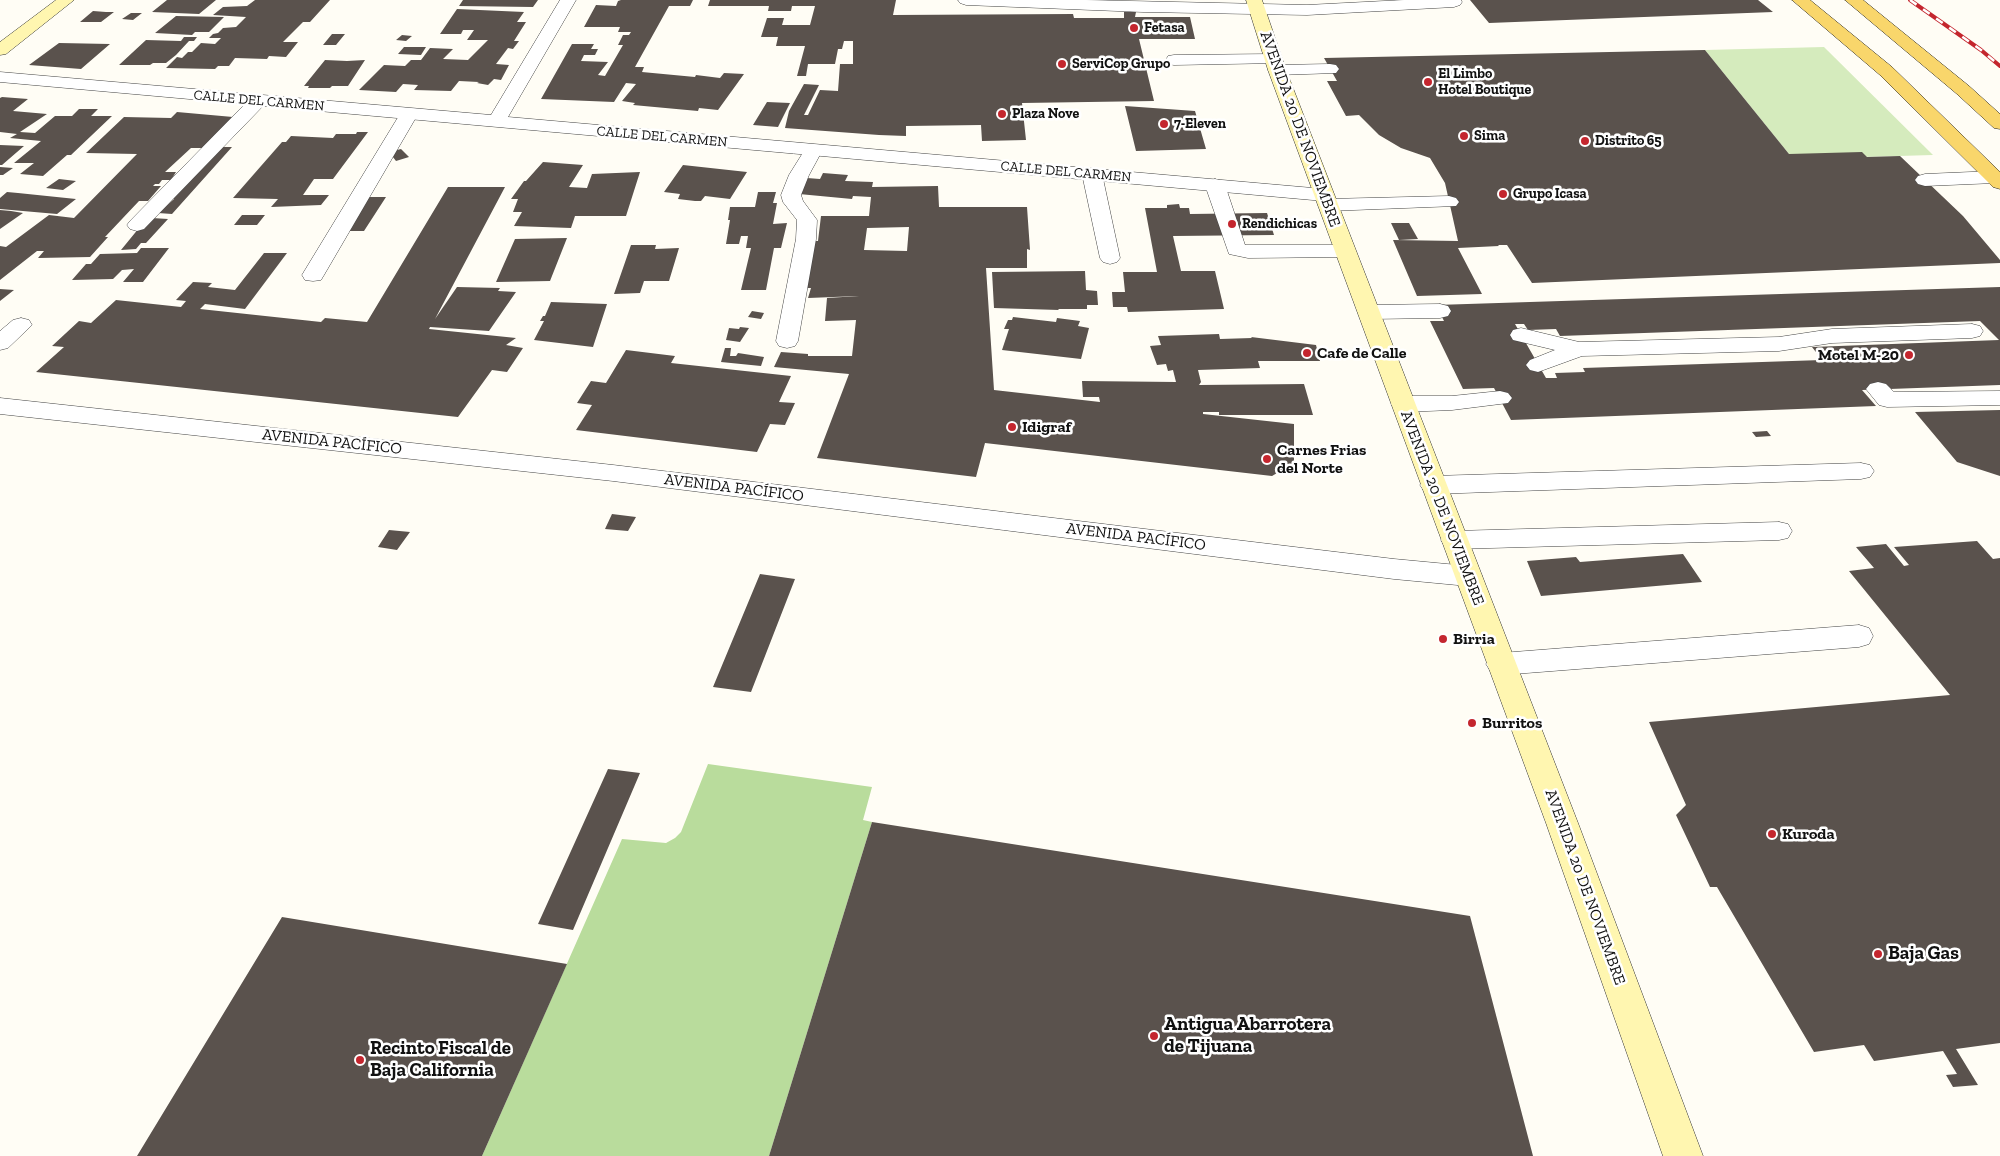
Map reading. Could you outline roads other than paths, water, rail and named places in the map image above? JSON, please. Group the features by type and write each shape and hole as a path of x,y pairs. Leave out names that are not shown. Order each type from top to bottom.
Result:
{"main road":[{"path":"0,50 66,0"},
{"path":"1800,0 1886,71 1997,180"},
{"path":"1853,0 1963,90 2000,124"},
{"name":"AVENIDA 20 DE NOVIEMBRE","path":"1255,4 1275,64 1501,664 1683,1156"}],"street":[{"path":"496,122 568,0"},
{"path":"966,0 1143,7 1255,4 1308,10 1361,3 1454,2"},
{"path":"1174,60 1275,64 1330,69"},
{"name":"CALLE DEL CARMEN","path":"0,77 813,151 1215,185 1326,200 1449,202"},
{"path":"137,225 258,100"},
{"path":"313,275 409,114"},
{"path":"787,341 806,239 807,220 793,202 791,195 799,175 813,151"},
{"path":"1092,174 1110,258"},
{"path":"1925,180 1997,180"},
{"path":"1215,185 1236,250 1248,252 1345,252"},
{"path":"1369,312 1440,312"},
{"path":"0,342 21,325"},
{"path":"1521,336 1579,349 1779,344 1972,331"},
{"path":"1538,366 1579,349"},
{"path":"1878,389 1887,400 2000,398"},
{"path":"1403,404 1452,403 1500,398"},
{"name":"AVENIDA PACÍFICO","path":"0,406 612,473 1394,569 1468,576"},
{"path":"1433,485 1861,471"},
{"path":"1454,540 1779,531"},
{"path":"1501,664 1859,636"}],"railway":[{"path":"1910,0 1981,50 2000,66"}],"place":[{"name":"Fetasa","path":"1134,28"},
{"name":"ServiCop Grupo","path":"1062,64"},
{"name":"El Limbo Hotel Boutique","path":"1428,82"},
{"name":"Plaza Nove","path":"1002,114"},
{"name":"7-Eleven","path":"1164,124"},
{"name":"Sima","path":"1464,136"},
{"name":"Distrito 65","path":"1585,141"},
{"name":"Grupo Icasa","path":"1503,194"},
{"name":"Rendichicas","path":"1232,224"},
{"name":"Cafe de Calle","path":"1307,353"},
{"name":"Motel M-20","path":"1909,355"},
{"name":"Idigraf","path":"1012,427"},
{"name":"Carnes Frias del Norte","path":"1267,459"},
{"name":"Birria","path":"1443,639"},
{"name":"Burritos","path":"1472,723"},
{"name":"Kuroda","path":"1772,834"},
{"name":"Baja Gas","path":"1878,954"},
{"name":"Antigua Abarrotera de Tijuana","path":"1154,1036"},
{"name":"Recinto Fiscal de Baja California","path":"360,1060"}]}
